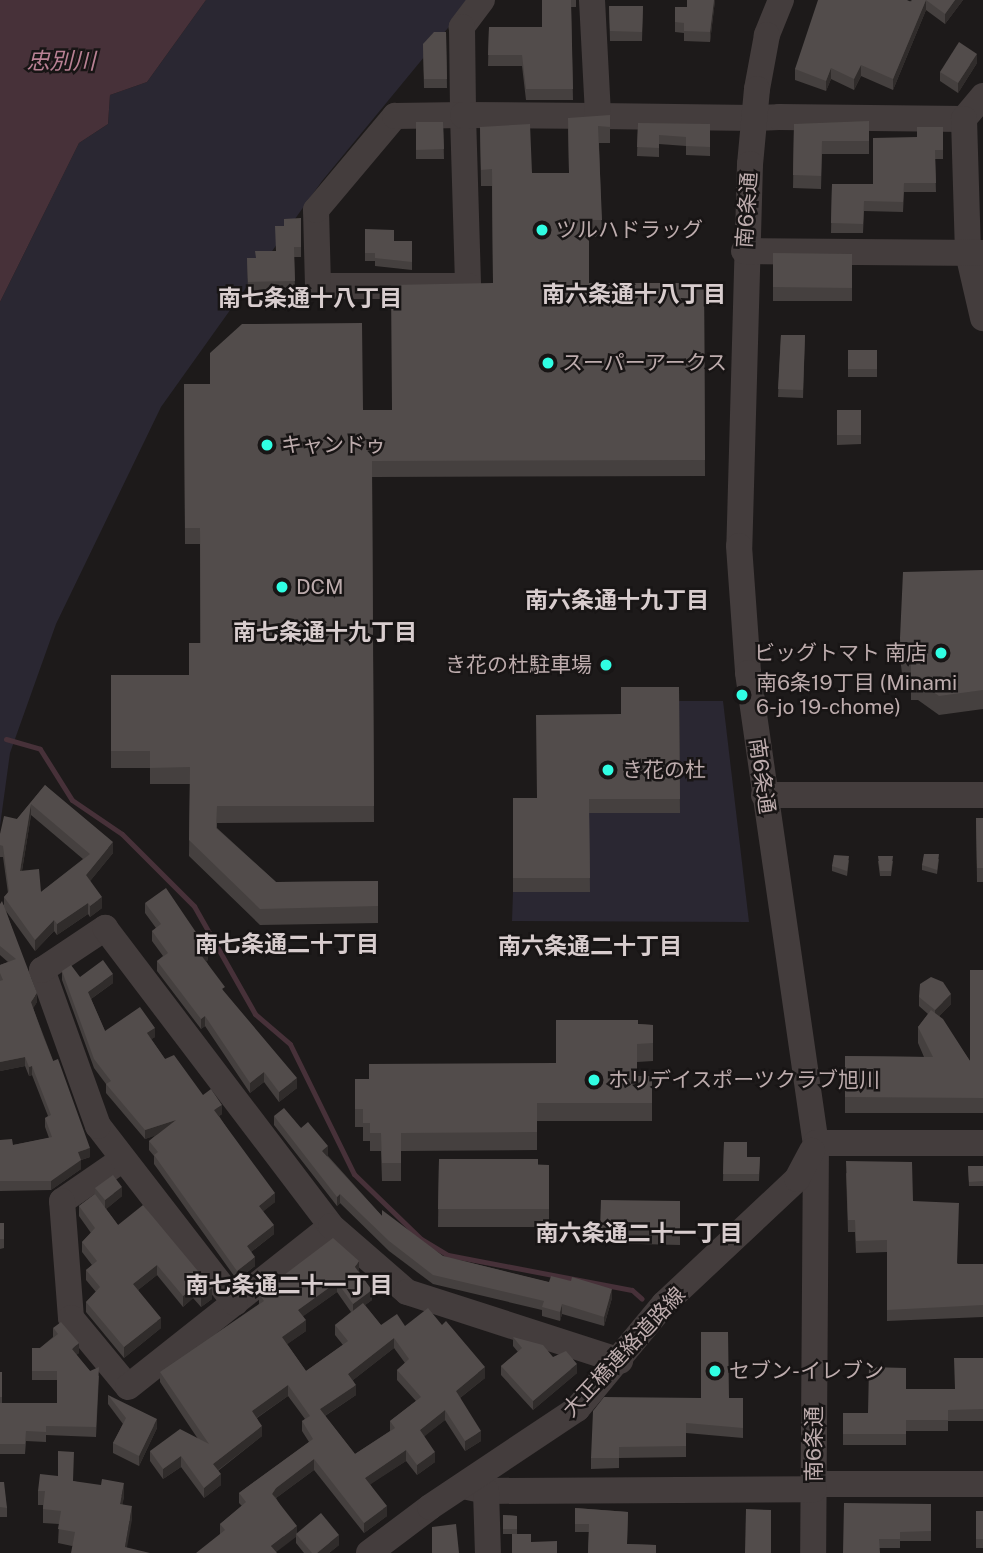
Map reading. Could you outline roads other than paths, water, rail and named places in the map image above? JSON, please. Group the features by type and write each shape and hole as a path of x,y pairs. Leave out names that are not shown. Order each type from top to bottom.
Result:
{"street":[{"path":"482,0 462,27 463,115 468,286 318,286 316,210 395,116 463,115 964,119"},
{"path":"592,0 598,116"},
{"name":"南6条通","path":"780,0 767,35 754,118 744,251 739,547 748,673 816,1143 813,1553"},
{"path":"983,96 964,119 983,318"},
{"path":"744,251 976,253"},
{"path":"764,795 983,794"},
{"path":"235,1303 98,1126 42,970 104,928 331,1226 407,1292 620,1361"},
{"path":"816,1143 983,1143"},
{"name":"大正橋連絡道路線","path":"369,1553 474,1488 577,1409 620,1361 664,1304 797,1179 816,1143"},
{"path":"123,1159 62,1201 71,1318 128,1387 331,1226"},
{"path":"488,1553 474,1488 983,1484"}],"water":[{"name":"忠別川","path":"0,0 206,0 147,82 110,95 108,124 79,143 0,302"}],"waterway":[{"path":"6,739 40,749 72,800 122,834 194,906 255,1014 290,1044 354,1174 421,1239 448,1255 632,1290 642,1299"}],"place":[{"name":"ツルハドラッグ","path":"542,230"},
{"name":"スーパーアークス","path":"548,363"},
{"name":"キャンドゥ","path":"267,445"},
{"name":"DCM","path":"282,587"},
{"name":"ビッグトマト 南店","path":"941,653"},
{"name":"き花の杜駐車場","path":"606,665"},
{"name":"南6条19丁目 (Minami 6-jo 19-chome)","path":"742,695"},
{"name":"き花の杜","path":"608,770"},
{"name":"ホリデイスポーツクラブ旭川","path":"594,1080"},
{"name":"セブン-イレブン","path":"715,1371"}],"district":[{"name":"南六条通十八丁目","path":"634,294"},
{"name":"南七条通十八丁目","path":"310,298"},
{"name":"南六条通十九丁目","path":"617,600"},
{"name":"南七条通十九丁目","path":"325,632"},
{"name":"南七条通二十丁目","path":"287,944"},
{"name":"南六条通二十丁目","path":"590,946"},
{"name":"南六条通二十一丁目","path":"639,1233"},
{"name":"南七条通二十一丁目","path":"289,1285"}]}
